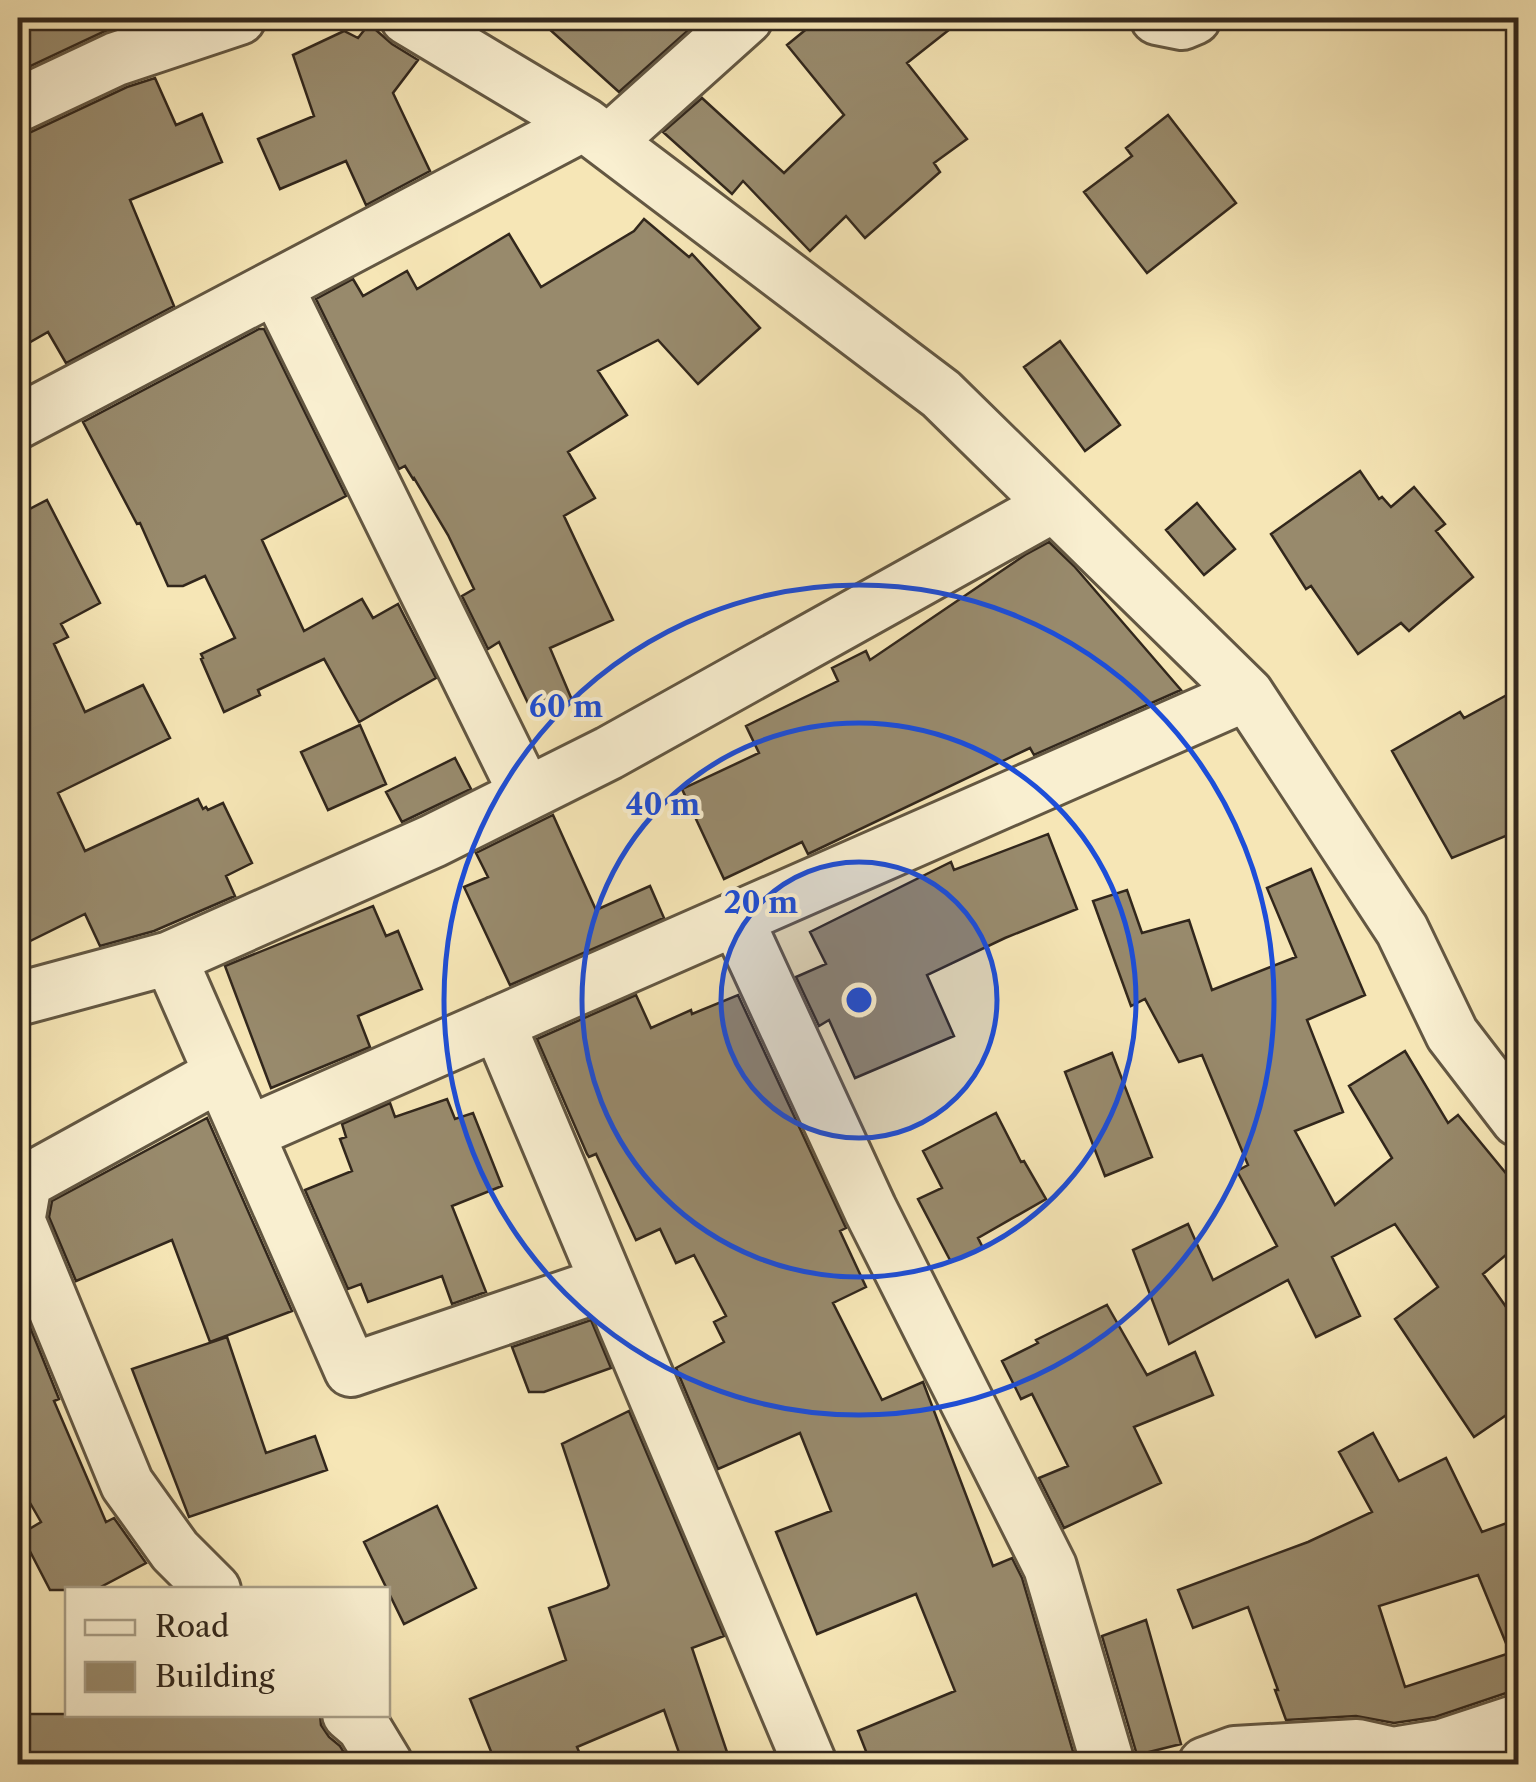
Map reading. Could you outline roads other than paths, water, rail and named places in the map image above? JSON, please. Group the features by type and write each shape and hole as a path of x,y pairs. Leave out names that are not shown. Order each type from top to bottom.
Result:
{"street":[{"path":"18,105 116,59 239,18"},
{"path":"407,18 596,133 941,394 1247,694 1402,930 1452,1034 1518,1120"},
{"path":"18,422 276,286 596,133 746,18"},
{"path":"1157,18 1182,23 1194,18"},
{"path":"276,286 526,794"},
{"path":"18,998 170,958 433,841 609,753 1054,505"},
{"path":"248,1133 1247,694"},
{"path":"736,918 870,1209 1050,1567 1108,1764"},
{"path":"170,958 352,1370 607,1282"},
{"path":"498,1023 810,1764"},
{"path":"211,1587 175,1551 127,1484 18,1222 25,1182 221,1074"},
{"path":"352,1717 363,1726 386,1764"},
{"path":"1205,1764 1235,1752 1305,1748 1357,1746 1393,1754 1442,1746 1518,1720"}]}
